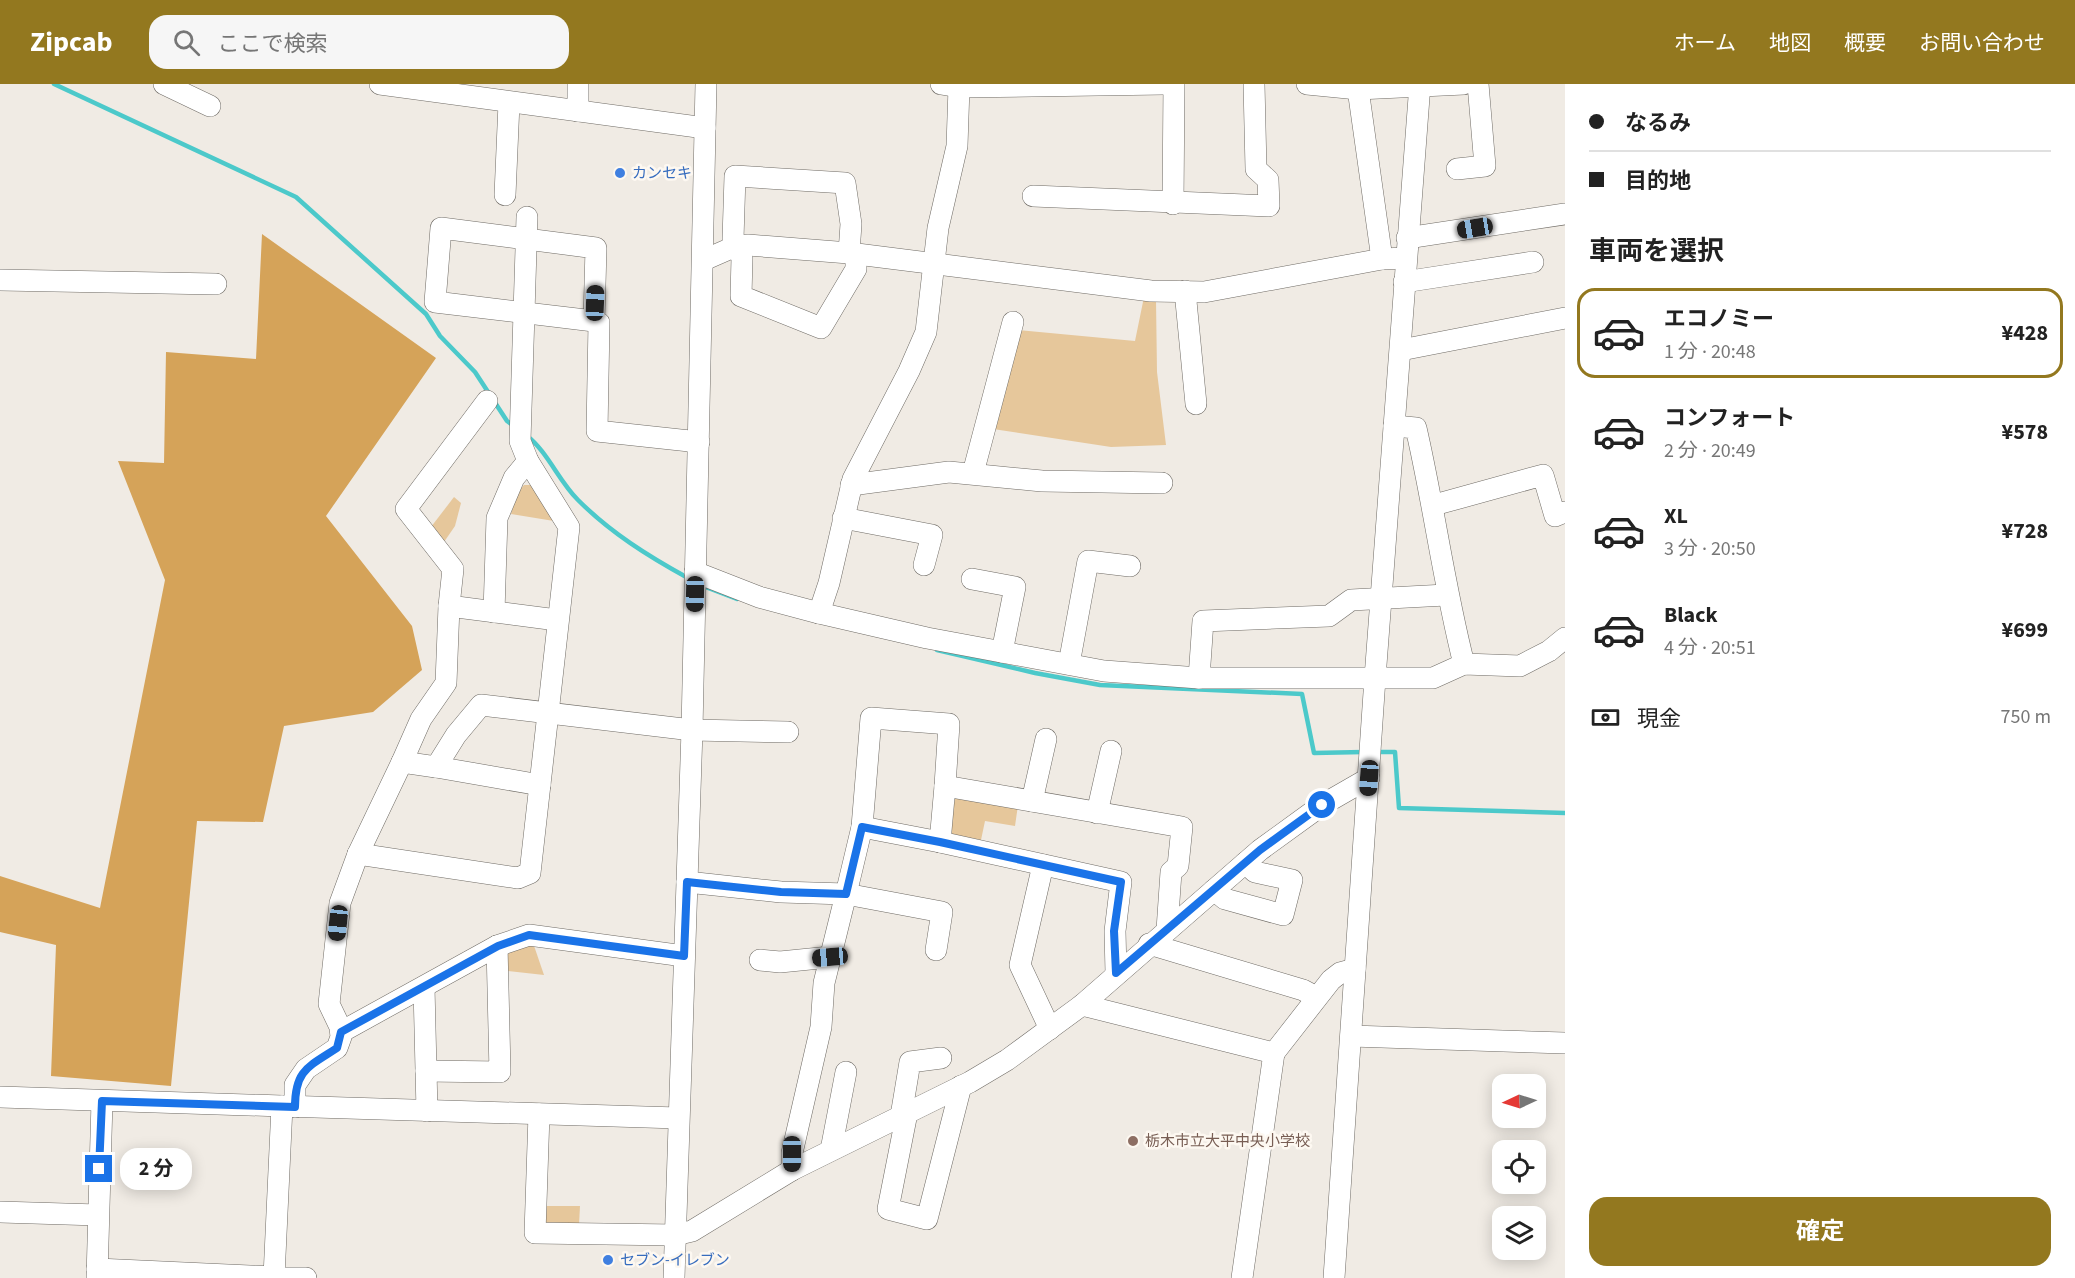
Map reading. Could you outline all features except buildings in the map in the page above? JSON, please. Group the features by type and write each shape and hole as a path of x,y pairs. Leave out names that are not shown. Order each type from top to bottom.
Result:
{"street":[{"path":"164,84 210,106"},
{"path":"380,84 501,96 578,111 705,128"},
{"path":"578,84 578,111"},
{"path":"674,1278 692,730 704,260 706,84"},
{"path":"819,613 829,583 851,484 909,371 926,332 932,263 957,146 950,86 1164,84"},
{"path":"1173,204 1174,84"},
{"path":"1033,196 1173,204 1269,206 1268,180 1256,169 1254,84"},
{"path":"1307,84 1358,89 1454,84"},
{"path":"1457,169 1485,166 1478,84"},
{"path":"1334,1278 1375,678 1420,85"},
{"path":"1358,89 1382,259"},
{"path":"501,96 505,195"},
{"path":"735,176 845,183 851,224 852,253 856,269 821,328 741,296 742,258 736,246 733,239 735,176"},
{"path":"704,260 736,246 852,253 1151,291 1203,292 1382,259 1407,248 1565,214"},
{"path":"358,854 518,878 530,873 569,527 528,461 520,441 522,312 527,217"},
{"path":"594,321 596,248 441,228 435,302 599,323 597,431 699,442"},
{"path":"1404,282 1533,262"},
{"path":"0,280 216,284"},
{"path":"1185,291 1196,404"},
{"path":"1401,350 1565,318"},
{"path":"973,473 1013,322"},
{"path":"274,1278 289,1107 295,1085 306,1069 337,1048 341,1032 329,1004 340,903 358,854 421,719 446,683 453,569 406,509 487,401"},
{"path":"1394,426 1416,428 1434,505 1446,595 1464,664"},
{"path":"494,612 497,518 514,478 528,461"},
{"path":"851,484 949,472 1042,481 1162,483"},
{"path":"1434,505 1543,475 1555,516 1565,512"},
{"path":"843,518 932,535 924,565"},
{"path":"1069,664 1088,561 1130,566"},
{"path":"695,572 759,597 935,640 1104,670 1199,678 1434,678 1464,664 1520,666 1549,651 1565,638"},
{"path":"972,579 1015,587 1002,652"},
{"path":"1199,678 1203,621 1329,616 1351,600 1446,595"},
{"path":"449,606 557,620"},
{"path":"436,767 456,735 481,705 501,705 547,713 692,730 788,732"},
{"path":"792,1170 792,1154 821,1027 824,983 862,827 871,718 949,724 940,842"},
{"path":"1032,801 1046,740"},
{"path":"1097,813 1111,752"},
{"path":"402,762 540,785"},
{"path":"539,1114 535,1233 675,1235 705,1225 792,1170 961,1086 1007,1060 1082,1005 1149,944 1245,863 1322,805 1369,778"},
{"path":"945,786 1182,827 1178,866 1170,872 1167,930"},
{"path":"862,827 1121,882 1114,931 1116,973"},
{"path":"1214,890 1225,899 1283,915 1292,880 1255,872 1245,863"},
{"path":"1043,865 1020,965 1050,1029"},
{"path":"687,882 781,892 846,894 942,912 936,950"},
{"path":"341,1032 498,946 529,935 684,956"},
{"path":"1149,944 1303,990 1316,997"},
{"path":"426,1071 500,1072 498,946"},
{"path":"760,960 780,962 830,957"},
{"path":"1242,1278 1274,1053 1316,997 1340,973 1355,969"},
{"path":"424,987 427,1111"},
{"path":"1082,1005 1274,1053"},
{"path":"1351,1036 1565,1043"},
{"path":"941,1058 910,1062 888,1209 927,1219 961,1086"},
{"path":"831,1150 846,1072"},
{"path":"0,1097 678,1118"},
{"path":"102,1101 97,1274 306,1278"},
{"path":"0,1212 98,1215"}],"shaded area":[{"path":"262,234 436,358 326,516 412,626 422,670 373,712 284,726 263,822 197,821 171,1086 51,1076 56,945 0,932 0,876 100,908 165,580 118,461 164,463 166,352 256,359"},
{"path":"1144,297 1156,300 1157,372 1166,445 1111,447 993,429 1018,330 1135,341"},
{"path":"524,485 533,485 560,522 511,514 517,493"},
{"path":"454,497 461,503 455,526 444,542 431,527"},
{"path":"956,793 1018,805 1015,826 985,821 981,840 948,834"},
{"path":"531,937 544,975 508,971 508,947"},
{"path":"545,1206 580,1206 579,1225 545,1225"}],"waterway":[{"path":"54,84 296,197 426,314 440,336 475,372 507,421 514,426"},
{"path":"526,435 541,450 571,492 603,523 630,543 688,578"},
{"path":"703,586 737,599"},
{"path":"937,650 1035,673 1100,685 1302,694 1314,753 1363,752"},
{"path":"1374,752 1395,752 1399,808 1565,813"}],"place":[{"name":"カンセキ","path":"620,173"},
{"name":"栃木市立大平中央小学校","path":"1133,1141"},
{"name":"セブン-イレブン","path":"608,1260"}],"route":[{"path":"99,1169 102,1101 295,1107 295,1085 306,1069 337,1048 341,1032 498,946 529,935 684,956 687,882 781,892 846,894 862,827 1121,882 1114,931 1116,973 1260,850 1322,805"}]}
